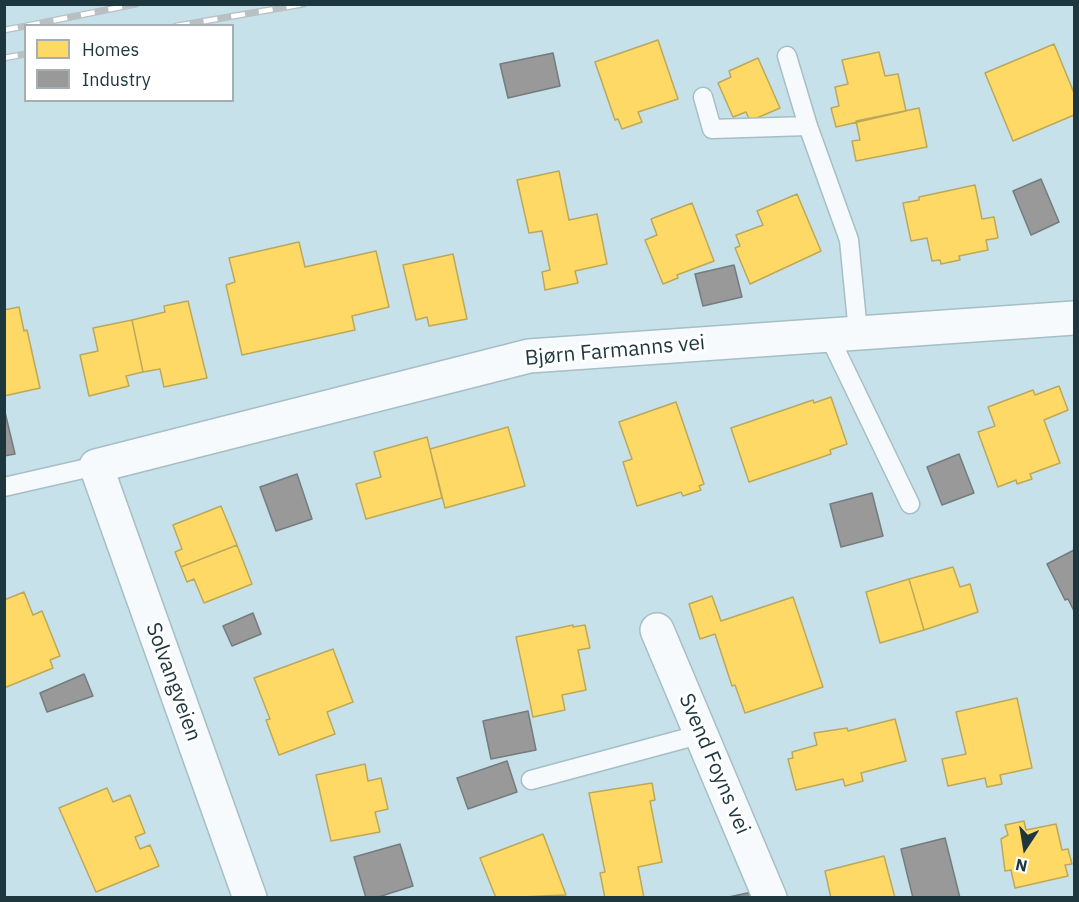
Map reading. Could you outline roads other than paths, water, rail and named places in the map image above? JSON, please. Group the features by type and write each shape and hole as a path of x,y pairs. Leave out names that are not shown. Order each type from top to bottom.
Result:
{"street":[{"name":"Bjørn Farmanns vei","path":"96,466 529,356 1074,318"},
{"name":"Solvangveien","path":"96,466 250,897"},
{"name":"Svend Foyns vei","path":"657,630 770,897"}],"lane":[{"path":"787,56 808,126 849,240 844,334 910,504"},
{"path":"703,97 712,129 808,126"},
{"path":"4,487 96,466"},
{"path":"531,780 702,734"}],"railway":[{"path":"36,24 136,4"},
{"path":"188,24 304,4"},
{"path":"4,30 24,26"},
{"path":"4,58 24,54"}]}
